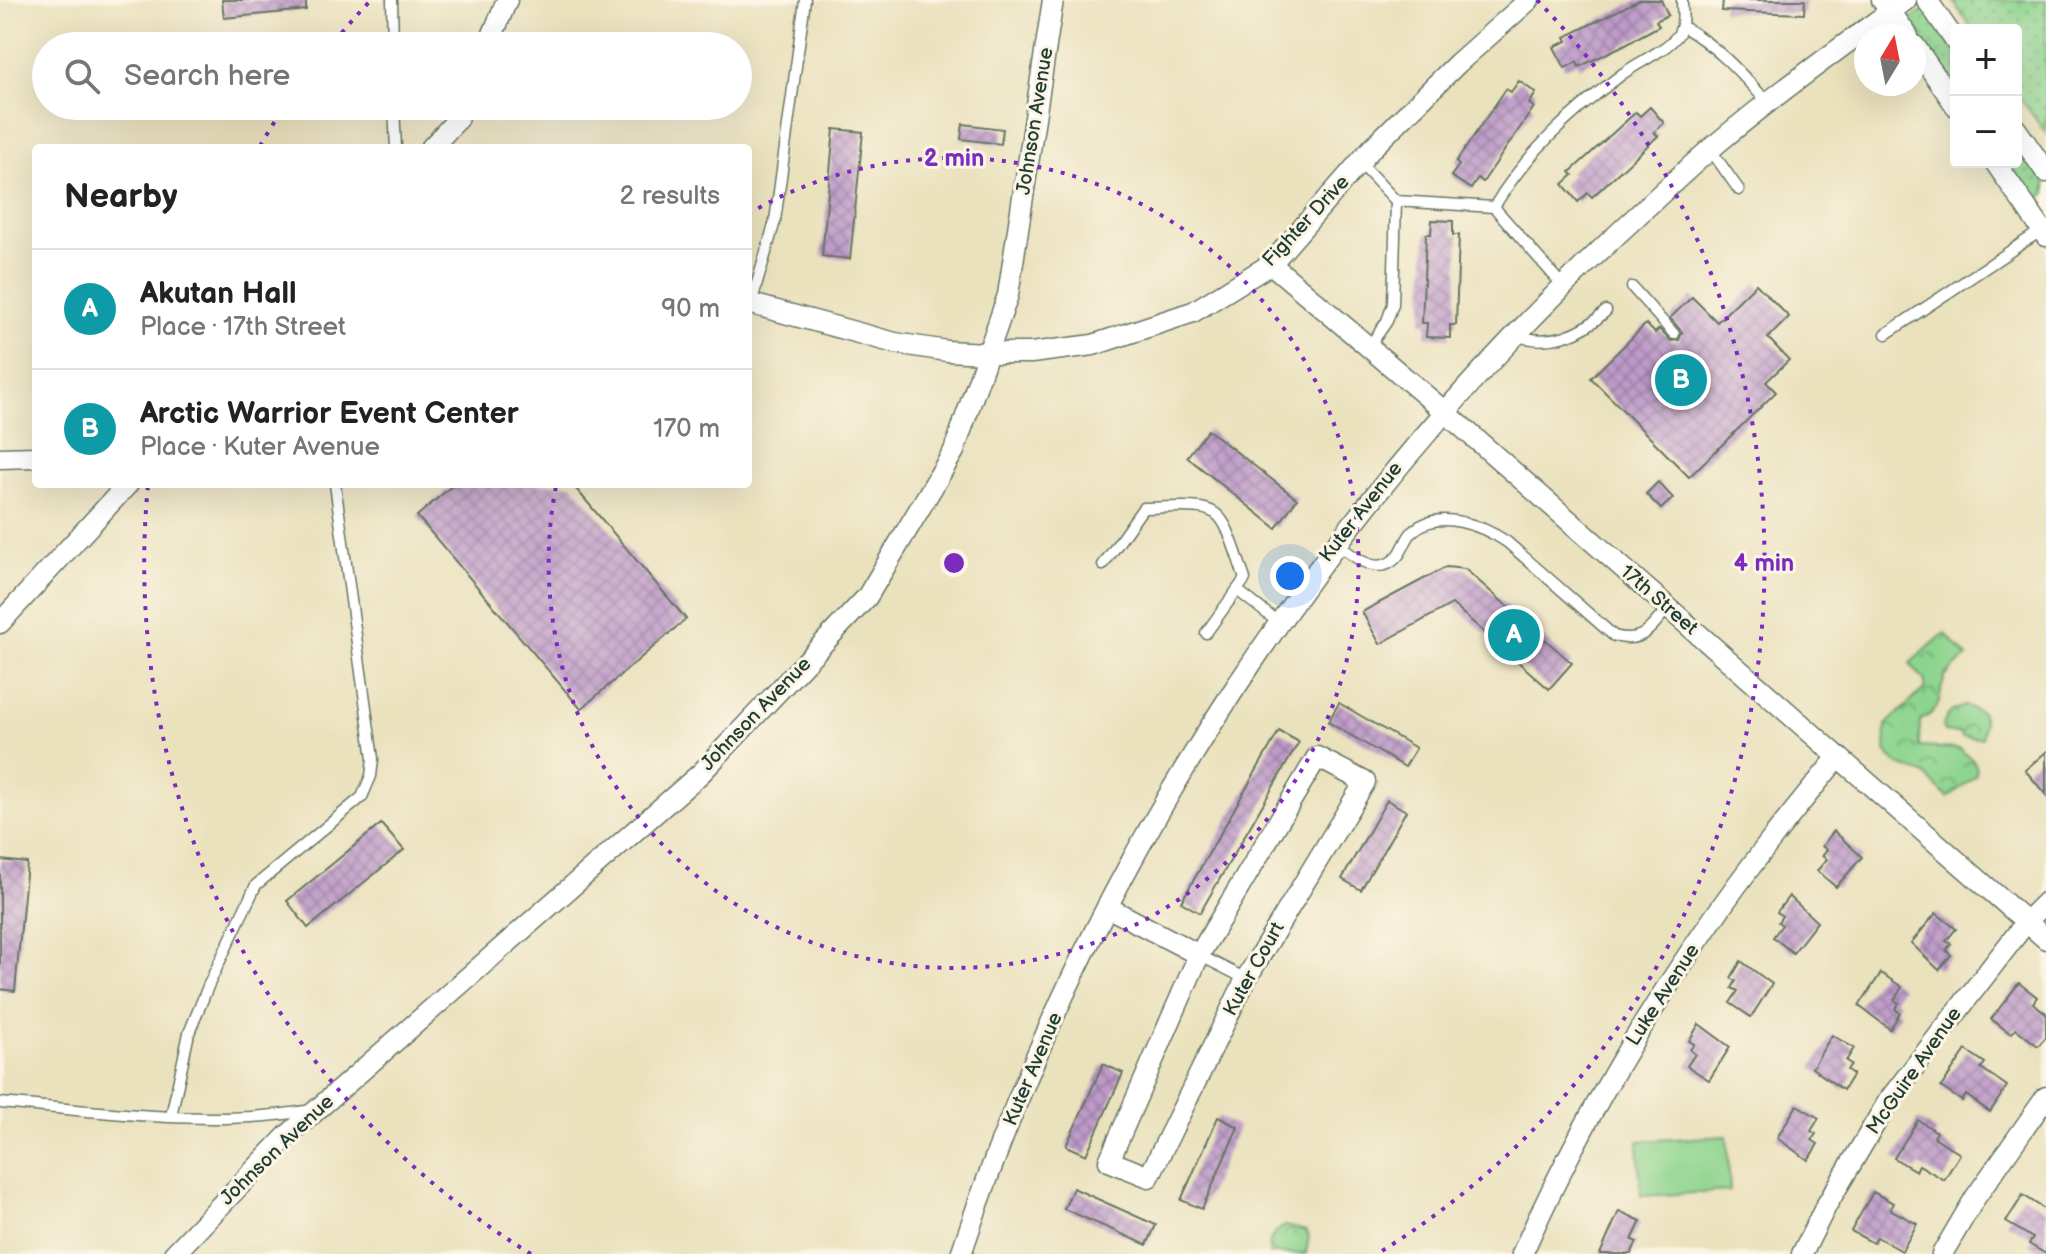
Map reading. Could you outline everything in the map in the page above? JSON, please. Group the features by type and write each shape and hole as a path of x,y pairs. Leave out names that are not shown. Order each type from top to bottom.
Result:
{"street":[{"path":"494,32 507,0"},
{"name":"Johnson Avenue","path":"174,1254 287,1136 701,773 867,597 954,451 1008,295 1053,0"},
{"name":"Fighter Drive","path":"752,304 895,343 986,353 1031,353 1093,345 1193,312 1271,264 1360,163 1458,63 1529,0"},
{"path":"1927,0 1950,33"},
{"path":"1893,4 1902,24"},
{"name":"Kuter Avenue","path":"961,1254 1019,1096 1107,907 1202,740 1336,543 1394,469 1513,335 1563,286 1710,149 1893,4"},
{"path":"1926,69 1950,99"},
{"path":"435,144 457,120"},
{"path":"2022,138 2046,172"},
{"path":"1999,168 2045,231"},
{"name":"17th Street","path":"1271,264 1445,412 2046,939"},
{"path":"0,458 32,457"},
{"path":"0,623 124,488"},
{"name":"Kuter Court","path":"1317,757 1365,782 1246,979 1149,1177 1109,1161 1199,955 1317,757"},
{"name":"Luke Avenue","path":"1522,1254 1570,1153 1649,1015 1708,925 1838,757"},
{"name":"McGuire Avenue","path":"1802,1254 1826,1206 1889,1100 2027,921 2046,902"},
{"path":"1107,907 1199,955"},
{"path":"1942,1254 1975,1198 2046,1097"}],"lane":[{"path":"392,0 393,32"},
{"path":"752,296 775,221 805,0"},
{"path":"1494,207 1509,180 1542,141 1621,75 1677,36 1682,26 1682,0"},
{"path":"1682,26 1729,59 1768,103"},
{"path":"395,120 396,144"},
{"path":"1710,149 1739,190"},
{"path":"1360,163 1396,201 1494,207 1563,286"},
{"path":"1369,347 1387,321 1393,304 1396,201"},
{"path":"1886,334 2045,231"},
{"path":"1632,287 1674,334"},
{"path":"1513,335 1543,340 1564,337 1588,328 1606,311"},
{"path":"171,1116 189,1033 256,885 362,797 371,776 373,759 336,488"},
{"path":"1103,565 1143,508 1204,506 1217,512 1227,526 1245,579 1206,633"},
{"path":"1336,543 1366,565 1378,567 1389,564 1397,557 1412,532 1428,523 1449,520 1491,532 1507,542 1614,636 1639,638 1668,608"},
{"path":"1237,590 1279,623"},
{"path":"1199,955 1246,979"},
{"path":"0,1103 171,1116 276,1116 317,1109"}],"green space":[{"path":"1952,0 2046,0 2046,134 2022,100 2022,24 1969,24"},
{"path":"1925,9 1950,44 1950,81 1926,47 1926,24 1910,24 1908,21"},
{"path":"2022,148 2046,182 2046,193 2035,201 2011,168 2022,168"},
{"path":"1945,633 1967,657 1948,673 1937,707 1920,721 1919,747 1960,749 1974,761 1977,769 1975,776 1948,798 1924,774 1898,765 1885,751 1886,725 1924,689 1925,681 1910,663"},
{"path":"1966,706 1981,712 1984,720 1982,738 1962,737 1961,733 1945,732 1942,727 1951,712"},
{"path":"1727,1136 1730,1191 1641,1196 1638,1141"},
{"path":"1285,1226 1306,1231 1309,1236 1306,1254 1270,1254 1272,1237"}],"building":[{"path":"222,0 306,0 306,10 224,18"},
{"path":"1639,0 1661,0 1668,15 1656,21 1659,26 1579,67 1577,62 1565,68 1554,47 1567,41 1565,37"},
{"path":"1723,0 1805,0 1804,14 1722,11"},
{"path":"1519,81 1536,93 1529,104 1534,107 1483,182 1478,178 1471,189 1451,176 1459,165 1456,162 1506,89 1511,92"},
{"path":"1650,107 1664,123 1654,132 1658,136 1592,197 1588,193 1578,202 1563,184 1573,175 1570,172 1636,112 1640,116"},
{"path":"963,124 1003,129 1001,144 961,139"},
{"path":"834,129 863,132 850,259 822,256"},
{"path":"1432,220 1453,221 1453,235 1459,235 1456,325 1450,325 1450,338 1426,337 1427,323 1422,323 1426,234 1431,234"},
{"path":"1756,284 1789,317 1768,338 1789,360 1766,382 1776,392 1689,477 1591,378 1646,324 1655,333 1659,329 1671,341 1679,340 1682,332 1670,318 1692,297 1717,322"},
{"path":"1208,430 1297,499 1276,528 1187,457"},
{"path":"1658,482 1673,498 1661,509 1646,494"},
{"path":"449,488 575,488 686,619 581,709 417,516"},
{"path":"1446,567 1465,569 1572,663 1549,689 1452,604 1380,644 1362,612"},
{"path":"1339,703 1416,748 1405,767 1328,722"},
{"path":"1279,731 1299,742 1200,913 1181,902"},
{"path":"2046,752 2046,795 2025,770"},
{"path":"1387,800 1406,811 1361,890 1342,879"},
{"path":"381,824 404,850 308,928 287,901"},
{"path":"1834,831 1862,857 1836,887 1817,871 1827,859 1822,856 1827,850 1822,846"},
{"path":"0,860 27,863 15,991 0,989"},
{"path":"1789,896 1817,922 1793,953 1773,937 1782,925 1778,922 1782,916 1777,912"},
{"path":"1936,913 1956,929 1946,941 1951,944 1946,950 1951,955 1939,970 1911,943"},
{"path":"1741,961 1772,984 1751,1017 1730,1003 1738,991 1732,988 1736,981 1731,978"},
{"path":"1881,973 1902,987 1894,1000 1899,1003 1895,1009 1900,1013 1890,1029 1859,1006"},
{"path":"2019,983 2037,997 2033,1003 2046,1013 2046,1037 2038,1046 2016,1029 2011,1034 1991,1019"},
{"path":"1699,1024 1730,1047 1709,1080 1687,1066 1695,1054 1690,1050 1694,1044 1689,1041"},
{"path":"1832,1035 1854,1048 1846,1061 1851,1064 1847,1070 1853,1074 1843,1090 1812,1068"},
{"path":"1966,1050 1985,1063 1981,1068 2007,1086 1990,1112 1966,1095 1962,1101 1941,1087"},
{"path":"1103,1064 1123,1073 1086,1155 1066,1146"},
{"path":"1797,1105 1819,1118 1811,1131 1816,1134 1812,1140 1818,1144 1808,1160 1777,1138"},
{"path":"1218,1117 1238,1127 1202,1209 1181,1200"},
{"path":"1918,1120 1937,1132 1934,1137 1960,1154 1944,1180 1919,1165 1916,1171 1894,1158"},
{"path":"1073,1188 1156,1225 1147,1245 1064,1209"},
{"path":"1873,1192 1893,1203 1890,1209 1917,1224 1902,1251 1877,1237 1873,1243 1851,1231"},
{"path":"2023,1195 2046,1210 2046,1254 2029,1244 2033,1238 2006,1222"},
{"path":"1619,1211 1641,1221 1632,1240 1637,1242 1631,1254 1600,1254"}],"place":[{"name":"Arctic Warrior Event Center","path":"1681,380"},
{"name":"Akutan Hall","path":"1514,635"}]}
